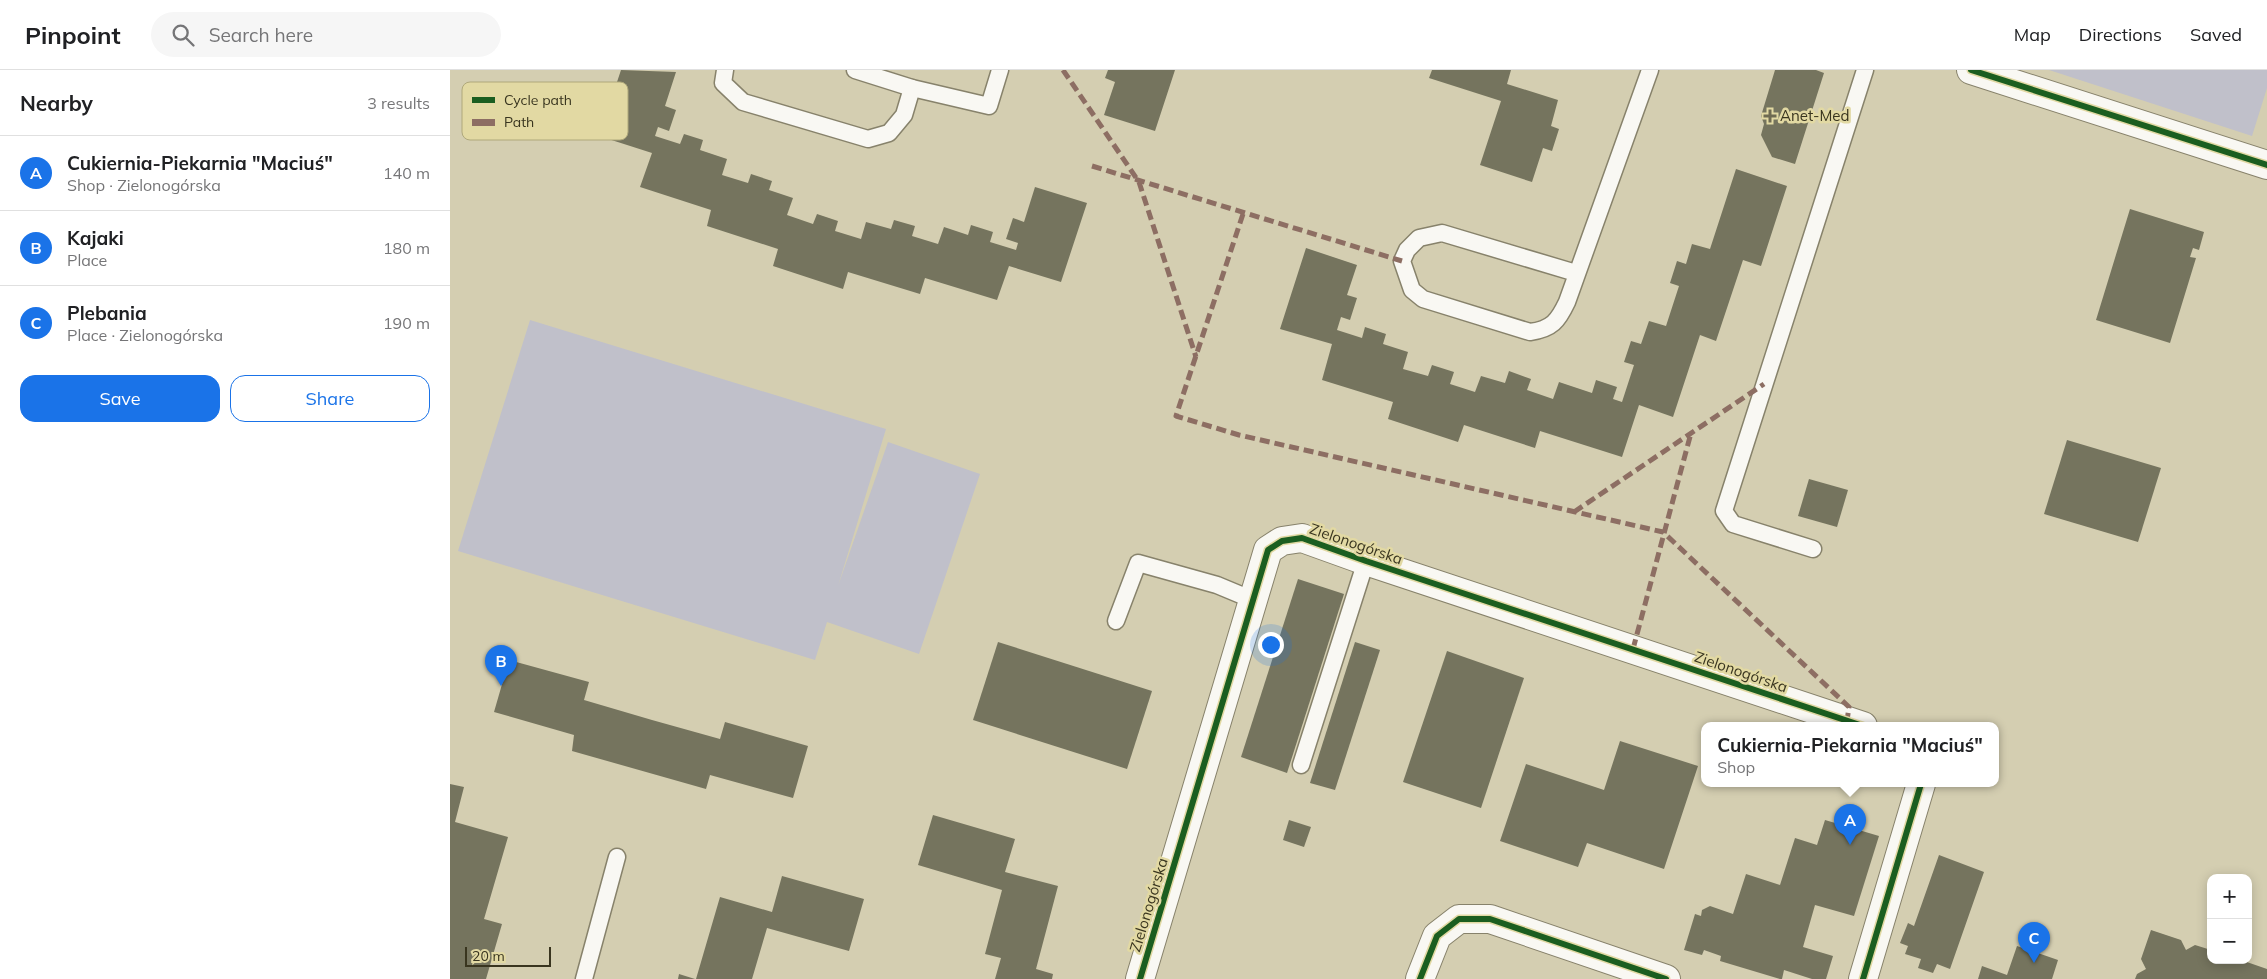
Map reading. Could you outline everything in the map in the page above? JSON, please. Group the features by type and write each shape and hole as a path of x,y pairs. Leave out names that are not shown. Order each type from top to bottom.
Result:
{"street":[{"path":"1971,70 2267,165"},
{"name":"Zielonogórska","path":"1140,979 1268,550 1282,541 1302,538 1851,722"},
{"path":"1863,979 1920,787"},
{"path":"1420,979 1437,936 1459,919 1490,919 1657,978"}],"lane":[{"path":"724,70 723,83 743,102 868,139 889,133 904,115 912,88"},
{"path":"855,70 912,88 989,106 1000,70"},
{"path":"1576,273 1442,233 1418,238 1407,250 1402,261 1412,290 1423,299 1530,332 1546,330 1558,320 1567,302 1650,70"},
{"path":"1813,548 1733,524 1724,511 1865,70"},
{"path":"1301,766 1366,561"},
{"path":"1116,621 1138,563 1217,585 1253,600"},
{"path":"584,979 617,857"}],"shaded area":[{"path":"2049,70 2267,70 2267,88 2252,136"},
{"path":"530,320 886,429 838,586 888,442 980,474 919,654 827,622 815,660 458,551"}],"building":[{"path":"621,70 676,72 665,106 676,110 669,131 658,127 655,136 680,144 684,134 703,140 700,150 727,159 722,175 748,183 751,174 772,181 769,190 793,198 787,215 813,224 817,214 838,221 835,231 861,239 866,222 891,229 894,220 915,226 912,236 938,244 944,227 968,235 971,225 993,232 990,242 1016,250 1018,243 1006,239 1013,218 1024,222 1035,187 1087,203 1061,282 1009,266 997,300 925,278 920,294 848,272 843,289 773,266 778,249 707,226 711,210 640,187 652,153 611,140 628,140 628,82 617,82"},
{"path":"1108,70 1175,70 1155,131 1104,115 1115,82 1105,78"},
{"path":"1432,70 1511,70 1507,84 1558,100 1551,126 1559,129 1552,151 1543,148 1532,182 1480,165 1501,101 1429,78"},
{"path":"1775,70 1816,70 1824,73 1795,164 1772,157 1761,135 1764,124 1761,116"},
{"path":"1736,169 1787,186 1761,266 1743,260 1716,341 1700,335 1673,417 1639,405 1622,457 1540,431 1535,448 1464,425 1458,442 1388,419 1393,402 1322,380 1332,344 1280,329 1306,248 1357,265 1347,295 1357,298 1350,320 1341,317 1337,330 1362,338 1365,327 1386,334 1383,344 1408,352 1403,369 1428,376 1432,365 1454,372 1450,384 1475,392 1481,376 1505,383 1509,371 1531,379 1527,390 1553,399 1559,382 1592,393 1596,380 1617,387 1613,399 1622,402 1634,365 1624,362 1631,341 1641,344 1649,321 1666,326 1679,286 1670,283 1677,261 1686,264 1692,244 1710,249"},
{"path":"2130,209 2204,232 2199,250 2193,248 2190,257 2196,258 2170,343 2096,320"},
{"path":"2067,440 2161,468 2138,542 2044,514"},
{"path":"1809,479 1848,490 1837,527 1798,516"},
{"path":"1298,579 1344,594 1287,773 1241,757"},
{"path":"998,642 1152,691 1127,769 973,720"},
{"path":"1355,642 1380,650 1335,790 1310,783"},
{"path":"1447,651 1524,678 1481,808 1403,782"},
{"path":"509,660 589,682 584,700 652,720 720,739 725,722 808,746 793,798 710,775 706,789 572,751 574,735 494,712"},
{"path":"1620,741 1698,766 1664,869 1587,843 1578,867 1500,841 1526,764 1604,790"},
{"path":"450,784 464,787 455,822 508,837 484,919 502,924 486,979 450,979"},
{"path":"933,815 1015,839 1005,872 1058,886 1036,969 1053,974 1052,979 995,979 1001,958 985,954 1002,890 918,865"},
{"path":"1289,820 1311,827 1304,847 1283,840"},
{"path":"1825,820 1879,836 1854,916 1815,905 1803,947 1833,956 1826,979 1812,979 1784,970 1782,979 1780,979 1720,961 1721,956 1704,950 1702,955 1684,950 1695,914 1701,916 1702,910 1710,906 1733,914 1746,874 1780,885 1795,838 1817,845"},
{"path":"1939,855 1984,872 1950,969 1937,964 1933,973 1918,968 1921,959 1905,954 1908,946 1900,943 1908,923 1914,926"},
{"path":"782,876 864,899 849,951 767,928 752,979 696,979 720,897 772,912"},
{"path":"2151,930 2181,940 2186,950 2195,945 2207,949 2207,964 2252,964 2267,969 2267,979 2135,979 2137,974 2146,969 2141,959"},
{"path":"2017,946 2058,960 2052,979 1978,979 1982,966 2007,975"},
{"path":"679,974 695,979 678,979"}],"marked path":[{"path":"1063,70 1139,182 1196,357"},
{"path":"1092,166 1402,261"},
{"path":"1243,214 1176,416 1239,435 1663,532 1849,707 1847,721"},
{"path":"1574,512 1764,384"},
{"path":"1633,649 1691,433"}],"cycle path":[{"path":"1971,70 2267,165"},
{"path":"1140,979 1268,550 1282,541 1302,538 1851,722"},
{"path":"1863,979 1920,787"},
{"path":"1420,979 1437,936 1459,919 1490,919 1666,979"}],"place":[{"name":"Anet-Med","path":"1770,116"},
{"name":"Kajaki","path":"501,686"},
{"name":"Cukiernia-Piekarnia \"Maciuś\"","path":"1850,845"},
{"name":"Plebania","path":"2034,963"}]}
